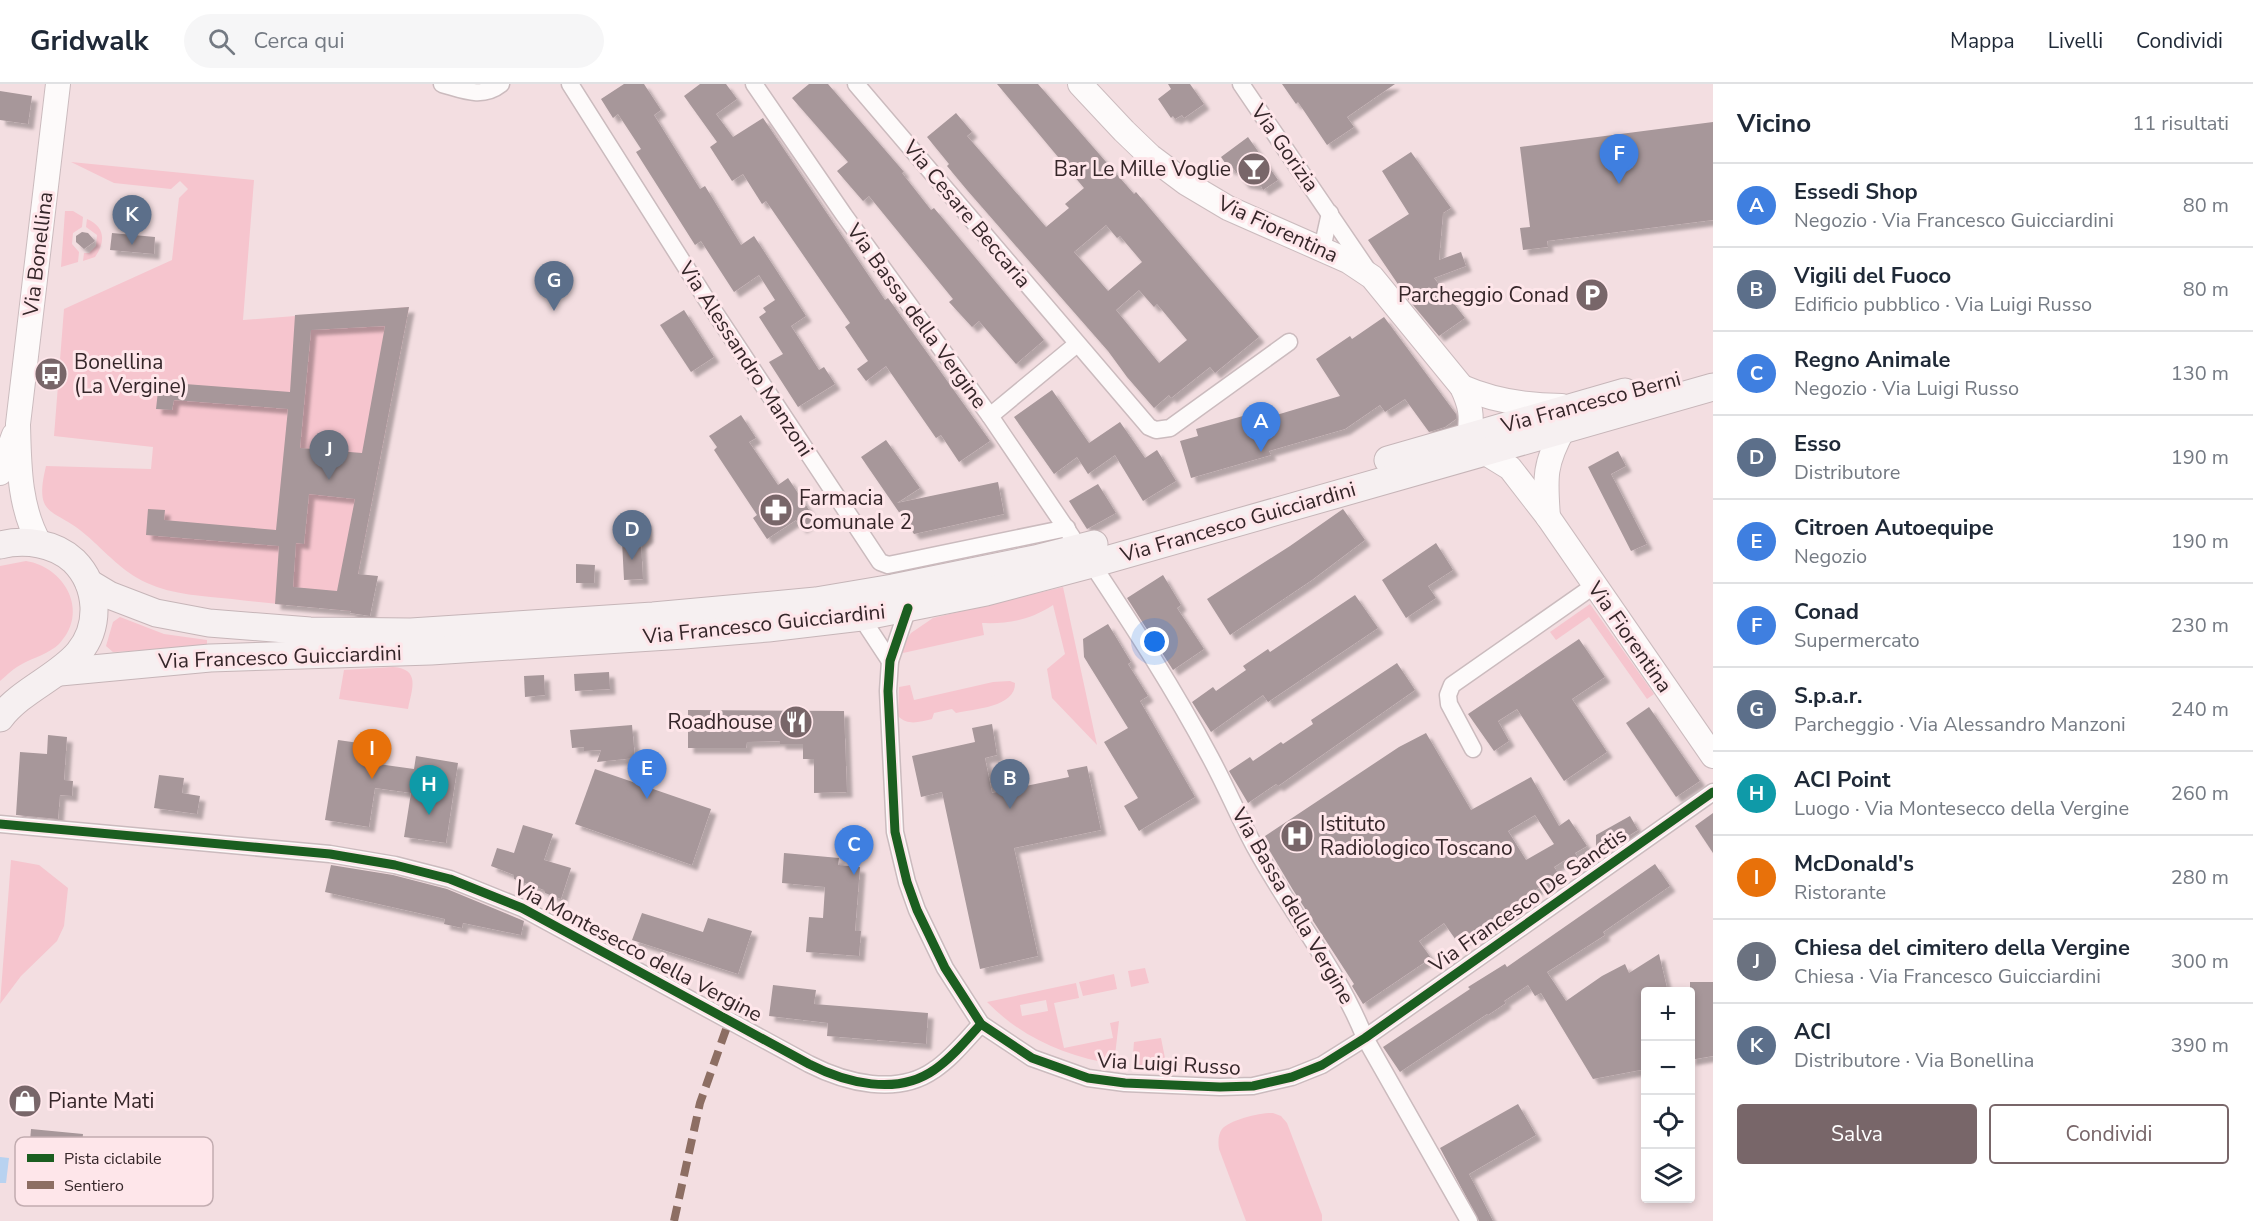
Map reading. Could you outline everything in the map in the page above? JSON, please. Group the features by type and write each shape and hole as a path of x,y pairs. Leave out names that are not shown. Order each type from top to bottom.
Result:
{"main road":[{"name":"Via Bonellina","path":"40,544 30,528 26,515 20,471 18,424 58,84"},
{"name":"Via Fiorentina","path":"1080,84 1150,156 1186,183 1228,208 1348,261 1372,277 1462,387 1470,405 1477,444 1510,468 1548,517 1713,756"},
{"name":"Via Francesco Berni","path":"1477,444 1569,417 1713,368"},
{"path":"1462,387 1488,397 1569,417 1551,452 1546,472 1548,517"},
{"name":"Via Francesco Berni","path":"1569,417 1713,387"},
{"name":"Via Bonellina","path":"0,474 18,424"},
{"name":"Via Francesco Guicciardini","path":"89,583 117,598 156,614 209,624 310,631 411,632 653,616 816,601 893,588 1080,547 1477,444"},
{"path":"0,545 40,544 65,554 79,567 89,583 94,605 91,630 82,648 60,672 45,679 18,698 0,718"},
{"name":"Via Francesco Guicciardini","path":"60,672 210,658 431,651 684,635 861,617 996,589 1080,547"}],"street":[{"path":"442,84 478,93 487,92 501,84"},
{"name":"Via Alessandro Manzoni","path":"570,84 708,302 880,561 888,565 1080,547"},
{"name":"Via Bassa della Vergine","path":"754,84 844,215 990,416 1080,547 1175,694 1209,754 1256,849 1335,977 1365,1038 1469,1221"},
{"name":"Via Cesare Beccaria","path":"856,84 1138,417 1149,427 1156,430 1170,428 1289,342"},
{"name":"Via Gorizia","path":"1240,84 1372,277"},
{"name":"Via Gorizia","path":"1322,249 1330,213"},
{"path":"990,416 1077,344"},
{"path":"1473,749 1449,704 1448,695 1452,685 1595,585"},
{"name":"Via Luigi Russo","path":"908,608 890,661 887,715 895,832 900,858 917,910 933,945 981,1024 1032,1058 1088,1078 1125,1083 1196,1086 1240,1087 1292,1077 1323,1065 1365,1038"},
{"path":"861,617 890,661"},
{"name":"Via Francesco De Sanctis","path":"1365,1038 1713,792"},
{"name":"Via Montesecco della Vergine","path":"0,824 298,850 394,865 450,879 499,897 824,1071 857,1083 906,1082 925,1076 956,1052 981,1024"}],"shaded area":[{"path":"71,162 254,180 243,320 409,307 351,611 200,596 157,587 129,573 86,535 56,515 45,504 42,496 46,466 151,469 153,447 54,436 64,309 172,260 179,198 188,189 180,181 171,189 114,183"},
{"path":"65,211 73,211 83,217 82,227 73,233 72,244 79,252 78,262 61,267"},
{"path":"87,219 100,230 102,240 95,257 83,261 84,253 89,253 96,246 97,235 86,227"},
{"path":"26,561 40,565 62,581 69,593 72,618 68,631 59,644 19,666 0,681 0,566"},
{"path":"1063,587 1097,745 1052,698 1047,669 1065,654 1053,605 1019,620 982,623 984,635 903,653 903,645 911,633 933,618"},
{"path":"1590,604 1654,694 1647,699 1589,617 1556,640 1550,632"},
{"path":"120,617 164,634 207,640 207,647 113,652 106,646 113,622"},
{"path":"393,667 408,672 411,676 412,687 408,709 339,699 344,670"},
{"path":"993,682 1015,683 1009,697 993,706 956,713 952,709 934,713 932,719 918,722 906,721 898,716 899,687 910,685 914,700"},
{"path":"11,860 39,865 68,888 64,926 57,941 21,976 0,1004"},
{"path":"1145,968 1149,983 1131,987 1128,971"},
{"path":"1114,974 1117,989 1083,996 1079,982"},
{"path":"1076,983 1079,998 1054,1003 1064,1048 1113,1038 1110,1023 1119,1021 1114,1064 1096,1061 1045,1044 1014,1025 987,1002","holes":["1046,1000 1048,1011 1022,1016 1020,1005"]},
{"path":"1161,1038 1167,1068 1132,1066 1134,1042"},
{"path":"1273,1113 1281,1116 1287,1123 1322,1215 1322,1221 1246,1221 1219,1149 1219,1136 1222,1129 1238,1120"}],"water":[{"path":"0,1157 9,1158 6,1183 0,1183"}],"building":[{"path":"624,84 644,84 661,110 654,115 700,189 705,186 741,245 754,236 806,316 791,326 819,370 824,367 835,384 798,407 769,362 783,354 759,317 766,312 763,308 775,300 759,275 734,292 701,241 695,245 636,152 641,149 618,114 613,118 601,99"},
{"path":"700,84 726,84 737,99 716,114 733,137 763,118 885,300 888,298 990,441 959,462 941,435 936,438 886,366 866,381 857,369 868,361 845,327 850,323 766,201 762,204 743,174 732,181 710,147 717,142 684,96"},
{"path":"809,84 828,84 904,172 902,173 931,210 934,208 1044,340 1016,364 979,321 972,327 949,302 953,299 869,196 863,201 837,171 848,162 792,98"},
{"path":"997,84 1038,84 1134,194 1136,192 1259,337 1215,373 1210,367 1171,398 1169,395 1154,408 1108,351 967,190 927,137 956,113 972,132 967,136 1046,227 1069,208 1065,204 1084,188","holes":["1106,225 1117,238 1120,236 1142,262 1108,291 1074,252","1139,290 1154,307 1157,304 1187,340 1159,363 1116,310"]},
{"path":"1168,84 1190,84 1204,104 1184,118 1182,115 1175,119 1173,116 1171,118 1158,99 1171,89"},
{"path":"1282,84 1395,84 1347,117 1354,127 1327,145 1298,102 1296,104"},
{"path":"0,91 32,96 28,124 0,120"},
{"path":"1713,122 1713,220 1547,241 1548,247 1523,250 1520,228 1530,227 1520,147"},
{"path":"1248,137 1278,180 1263,190 1261,186 1244,183 1233,168 1230,170 1221,157"},
{"path":"1411,152 1451,208 1443,213 1439,260 1461,252 1466,266 1434,278 1465,318 1439,336 1408,299 1368,240 1409,214 1382,171"},
{"path":"82,232 88,233 95,241 84,249 76,242 76,236"},
{"path":"112,233 155,237 154,254 110,250"},
{"path":"409,307 358,574 378,576 370,616 350,613 351,611 275,604 279,546 146,535 148,509 165,510 164,520 276,530 288,409 174,400 172,410 156,409 159,382 290,392 295,315","holes":["385,326 362,453 300,448 311,330","309,494 355,499 337,591 293,587 296,543 304,544"]},
{"path":"684,310 714,357 691,372 660,325"},
{"path":"1384,317 1456,414 1456,419 1445,427 1429,432 1405,399 1385,412 1380,405 1345,429 1269,451 1271,455 1191,478 1180,441 1198,436 1196,429 1261,411 1263,419 1340,396 1316,359 1350,336 1352,339"},
{"path":"1052,390 1089,443 1120,422 1145,458 1157,450 1176,481 1143,501 1115,455 1088,474 1077,457 1054,474 1014,417"},
{"path":"741,415 756,438 749,442 778,485 788,478 815,519 801,528 796,520 767,539 753,518 757,515 714,450 717,447 709,436"},
{"path":"886,440 920,488 897,503 998,482 1004,514 914,534 861,457"},
{"path":"1618,451 1626,466 1611,474 1647,544 1631,551 1588,467"},
{"path":"1098,484 1116,513 1087,529 1069,501"},
{"path":"1343,509 1365,540 1312,580 1230,635 1207,599"},
{"path":"646,520 648,537 641,543 643,579 624,580 621,521"},
{"path":"1436,543 1453,570 1428,586 1436,598 1406,618 1382,580"},
{"path":"576,564 595,565 594,583 576,583"},
{"path":"1163,575 1181,605 1177,608 1204,649 1173,670 1127,598"},
{"path":"1355,595 1378,628 1268,702 1263,695 1211,732 1192,702 1213,687 1216,691 1246,670 1243,666 1268,649 1270,652"},
{"path":"1108,624 1131,662 1128,664 1148,696 1140,701 1195,797 1139,831 1124,806 1138,798 1104,742 1128,728 1084,657 1083,639"},
{"path":"1579,639 1605,677 1572,699 1607,752 1564,781 1517,709 1498,721 1509,741 1494,751 1468,714"},
{"path":"1397,663 1415,690 1278,786 1276,784 1248,803 1229,771 1250,757 1253,761 1281,742 1283,744 1313,724 1311,720"},
{"path":"609,672 610,689 575,691 574,674"},
{"path":"544,675 545,695 525,697 524,676"},
{"path":"1649,707 1700,781 1676,797 1626,723"},
{"path":"688,710 844,711 847,792 814,793 814,759 803,759 803,744 780,744 780,741 747,742 746,748 688,748"},
{"path":"992,724 997,755 985,758 992,793 1069,777 1067,770 1087,766 1101,830 1014,848 1038,956 980,969 942,792 921,797 912,756 975,742 972,728"},
{"path":"632,725 635,758 597,762 601,750 584,751 584,747 572,748 570,730"},
{"path":"1426,733 1471,810 1531,777 1559,826 1569,819 1587,846 1575,853 1580,861 1570,867 1565,860 1554,867 1559,874 1458,943 1444,923 1419,941 1431,958 1363,1004 1352,986 1354,984 1262,838 1399,747","holes":["1535,815 1554,844 1526,860 1508,831"]},
{"path":"48,735 67,737 64,780 73,781 72,796 60,795 58,819 16,815 20,752 47,754"},
{"path":"338,740 380,746 378,764 414,769 416,756 458,763 446,843 404,837 411,793 375,788 369,827 325,820"},
{"path":"595,769 711,809 692,865 575,824"},
{"path":"159,775 184,778 182,793 200,796 197,814 154,808"},
{"path":"1713,813 1713,853 1695,826"},
{"path":"1630,816 1638,830 1596,856 1596,835"},
{"path":"523,825 553,834 544,860 571,868 561,899 514,879 514,875 491,866 497,848 514,853"},
{"path":"784,853 839,858 838,865 860,867 855,931 861,931 859,956 806,952 809,917 823,918 825,887 782,883"},
{"path":"1655,864 1670,886 1603,932 1605,935 1547,972 1566,1001 1602,976 1625,964 1629,973 1659,954 1667,987 1641,987 1641,1070 1593,1079 1541,993 1535,996 1528,985 1504,1001 1506,1003 1400,1072 1383,1047 1470,989 1468,987 1505,964 1507,967"},
{"path":"331,865 393,875 447,889 524,921 521,935 463,923 462,928 444,924 445,919 325,892"},
{"path":"642,913 703,932 708,918 752,931 738,974 632,940"},
{"path":"1690,982 1713,982 1713,1056 1695,1059 1695,987 1690,987"},
{"path":"773,985 816,990 814,1004 928,1013 926,1044 827,1036 828,1023 769,1016"},
{"path":"1518,1104 1536,1135 1469,1174 1493,1221 1479,1221 1440,1148"},
{"path":"31,1129 83,1134 83,1137 30,1137"}],"marked path":[{"path":"674,1221 700,1103 729,1021"}],"cycle path":[{"path":"908,608 890,661 888,691 895,832 907,882 917,910 945,968 981,1024 1032,1058 1088,1078 1125,1083 1253,1086 1292,1077 1322,1065 1365,1038 1713,792"},
{"path":"0,824 330,854 395,865 450,879 522,908 809,1064 855,1081 888,1085 920,1078 947,1060 981,1024"}],"place":[{"name":"Bar Le Mille Voglie","path":"1254,169"},
{"name":"Conad","path":"1619,184"},
{"name":"ACI","path":"132,245"},
{"name":"Parcheggio Conad","path":"1592,295"},
{"name":"S.p.a.r.","path":"554,311"},
{"name":"Bonellina (La Vergine)","path":"51,374"},
{"name":"Essedi Shop","path":"1261,452"},
{"name":"Chiesa del cimitero della Vergine","path":"329,480"},
{"name":"Farmacia Comunale 2","path":"776,510"},
{"name":"Esso","path":"632,560"},
{"name":"Roadhouse","path":"796,722"},
{"name":"McDonald's","path":"372,779"},
{"name":"Citroen Autoequipe","path":"647,799"},
{"name":"Vigili del Fuoco","path":"1010,809"},
{"name":"ACI Point","path":"429,815"},
{"name":"Istituto Radiologico Toscano","path":"1297,836"},
{"name":"Regno Animale","path":"854,875"},
{"name":"Piante Mati","path":"25,1101"}]}
